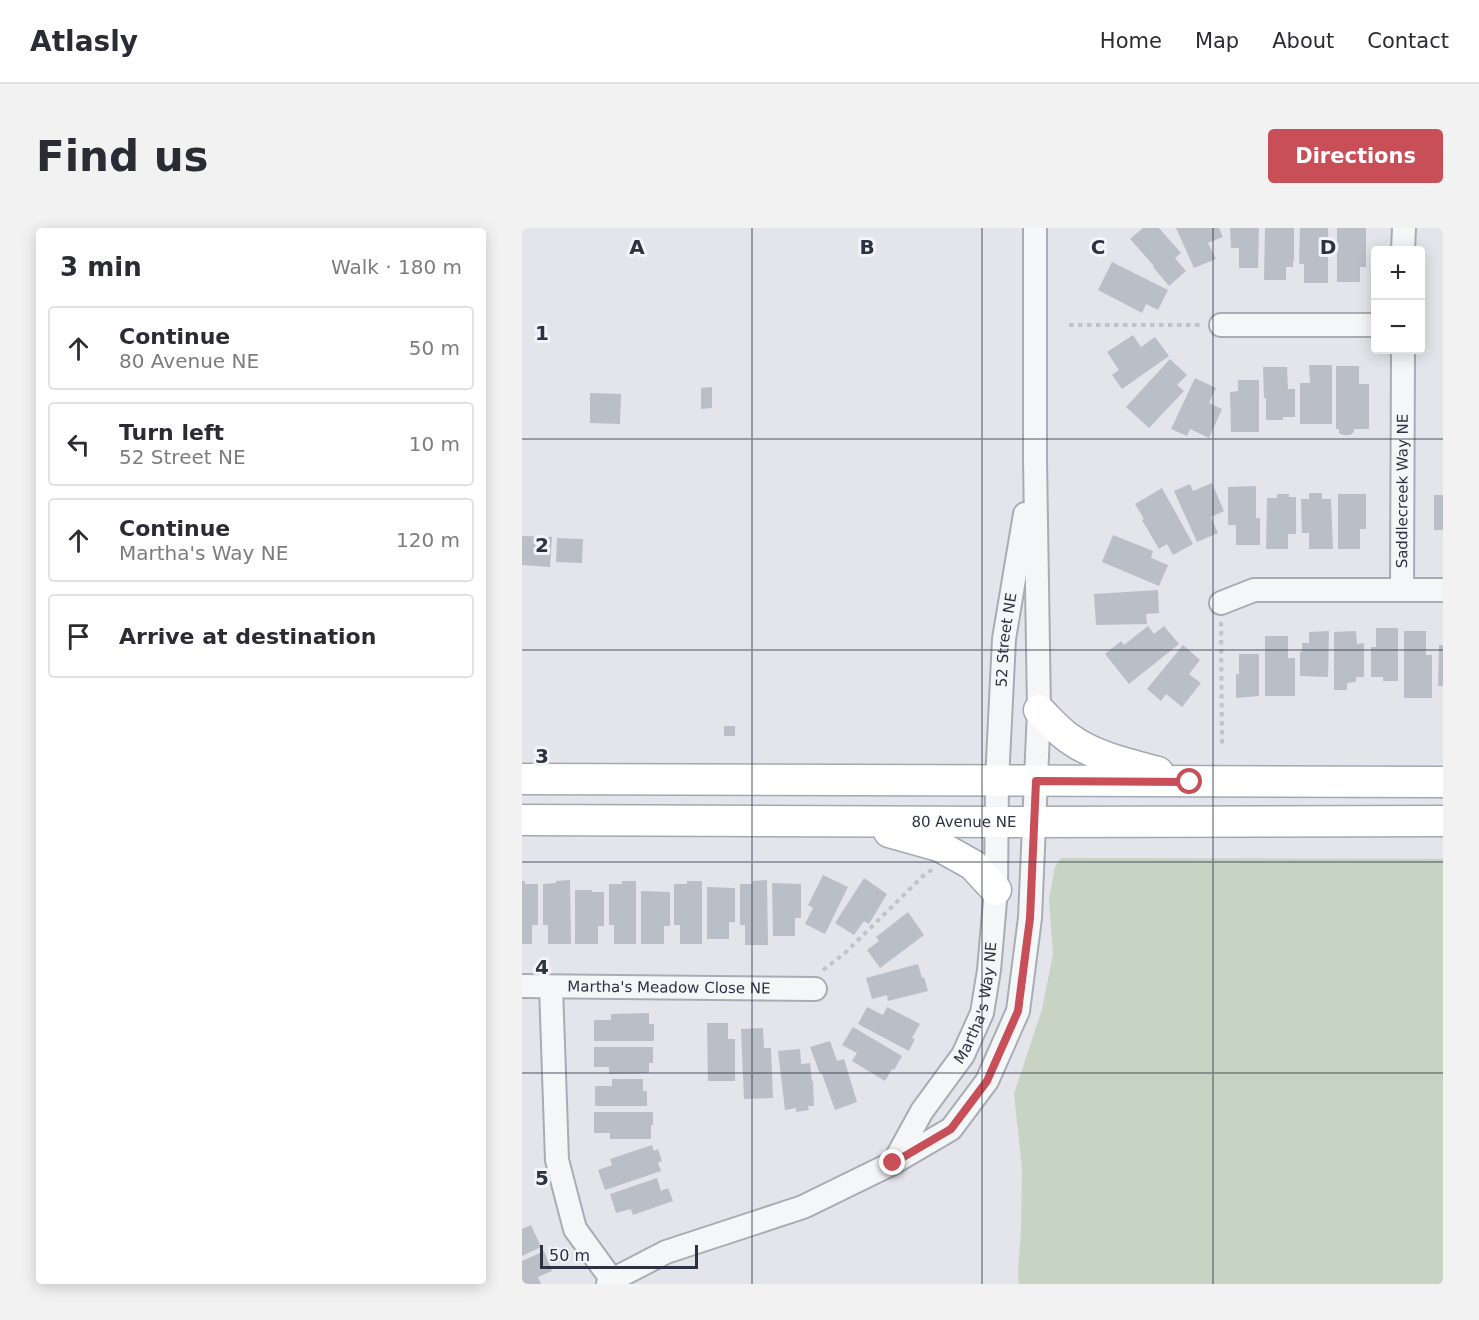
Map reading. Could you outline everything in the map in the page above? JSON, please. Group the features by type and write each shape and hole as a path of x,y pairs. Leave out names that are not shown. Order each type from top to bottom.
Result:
{"main road":[{"path":"1039,710 1071,740 1101,755 1190,782"},
{"path":"522,779 1443,782"},
{"name":"80 Avenue NE","path":"522,820 1443,821"},
{"path":"840,821 939,846 973,865 996,890"}],"street":[{"name":"52 Street NE","path":"1035,228 1035,460 1039,710 1035,822"},
{"path":"1403,246 1404,228"},
{"path":"1221,325 1371,325"},
{"name":"Saddlecreek Way NE","path":"1403,354 1402,590 1443,590"},
{"name":"52 Street NE","path":"997,822 1004,639 1035,460"},
{"path":"1221,603 1254,590 1402,590"},
{"name":"Martha's Way NE","path":"893,1163 922,1111 963,1055 982,1013 989,970 996,890 997,822"},
{"path":"551,987 557,1160 575,1229 610,1282 666,1252 803,1207 893,1163 951,1129 987,1081 1018,1011 1030,918 1035,822"},
{"name":"Martha's Meadow Close NE","path":"522,986 807,989"}],"path":[{"path":"1070,325 1221,325"},
{"path":"1221,603 1221,744"},
{"path":"807,989 923,876 940,863"}],"green space":[{"path":"1061,858 1443,859 1443,1284 1019,1284 1022,1168 1014,1094 1042,1009 1053,954 1049,899 1055,867"}],"building":[{"path":"1143,228 1159,228 1181,253 1175,258 1186,271 1169,286 1130,239"},
{"path":"1176,228 1219,228 1223,237 1208,243 1216,259 1194,268"},
{"path":"1230,228 1259,228 1258,268 1239,268 1239,248 1231,248"},
{"path":"1265,228 1294,228 1294,261 1293,267 1286,267 1286,280 1264,280"},
{"path":"1300,228 1328,228 1328,283 1304,283 1304,264 1299,264"},
{"path":"1337,228 1366,228 1366,267 1360,267 1360,282 1337,282"},
{"path":"1112,262 1168,290 1158,310 1146,304 1142,313 1098,290"},
{"path":"1133,335 1141,347 1155,337 1169,356 1122,389 1112,375 1119,370 1107,352"},
{"path":"1170,359 1187,375 1177,385 1184,391 1149,428 1126,407"},
{"path":"1309,365 1332,365 1332,424 1300,424 1300,383 1310,383"},
{"path":"1336,366 1359,366 1359,384 1369,384 1369,429 1354,429 1350,435 1343,435 1339,433 1339,429 1336,429"},
{"path":"1263,367 1287,367 1288,389 1295,389 1295,417 1266,420"},
{"path":"1195,378 1216,388 1209,403 1222,409 1209,438 1190,429 1187,436 1171,429"},
{"path":"1238,380 1259,380 1259,432 1231,432 1230,392 1238,391"},
{"path":"712,387 712,408 701,409 701,388"},
{"path":"590,393 621,394 620,424 590,423"},
{"path":"1212,483 1224,511 1211,517 1218,533 1197,542 1174,491 1190,484 1193,491"},
{"path":"1256,486 1256,518 1260,518 1260,545 1236,545 1236,525 1228,525 1228,487"},
{"path":"1162,488 1193,544 1173,555 1167,544 1159,549 1135,504"},
{"path":"1309,493 1322,493 1322,499 1331,499 1333,549 1309,549 1309,533 1302,533 1301,499 1309,499"},
{"path":"1277,494 1289,494 1289,497 1296,497 1296,534 1288,534 1288,549 1266,549 1267,498 1277,498"},
{"path":"1338,494 1366,494 1366,529 1360,529 1360,549 1338,549"},
{"path":"1434,495 1443,495 1443,530 1434,530"},
{"path":"1113,535 1153,551 1151,558 1168,565 1159,586 1102,562"},
{"path":"522,536 552,537 550,567 522,565"},
{"path":"557,538 583,539 582,563 556,562"},
{"path":"1158,590 1159,613 1146,614 1147,624 1096,625 1094,594"},
{"path":"1148,626 1154,634 1164,626 1179,644 1129,684 1105,654 1121,641 1124,645"},
{"path":"1376,628 1398,628 1398,681 1383,681 1383,677 1371,677 1371,647 1376,647"},
{"path":"1329,631 1328,677 1300,676 1300,652 1302,652 1302,643 1309,643 1309,632"},
{"path":"1356,631 1357,644 1364,643 1364,677 1356,677 1356,682 1347,683 1347,690 1334,690 1334,632"},
{"path":"1404,631 1426,631 1426,655 1432,655 1432,698 1404,698"},
{"path":"1265,636 1288,636 1288,658 1295,658 1295,696 1265,696"},
{"path":"1183,645 1200,660 1189,674 1201,683 1182,707 1166,694 1161,701 1147,689"},
{"path":"1439,645 1443,645 1443,686 1438,686"},
{"path":"1239,654 1259,654 1259,696 1236,698"},
{"path":"724,726 735,726 735,736 724,736"},
{"path":"823,875 848,887 825,934 805,924 813,908 808,905"},
{"path":"864,878 887,894 869,924 864,921 854,935 835,923"},
{"path":"570,880 571,944 548,944 548,925 543,925 543,884"},
{"path":"767,880 768,945 745,945 745,925 740,925 740,884 753,884 752,881"},
{"path":"522,881 525,881 525,884 538,884 538,925 532,925 532,944 522,944"},
{"path":"622,881 636,881 636,944 614,944 614,925 609,925 609,884 622,884"},
{"path":"687,881 702,881 702,944 680,944 680,925 674,925 674,884 687,884"},
{"path":"772,883 801,884 801,918 795,918 795,936 773,936"},
{"path":"707,887 735,888 735,922 729,922 729,939 707,939"},
{"path":"575,890 604,892 604,926 598,926 598,944 575,944"},
{"path":"641,891 670,892 670,926 664,926 664,944 641,944"},
{"path":"908,912 924,935 880,968 867,950 879,941 876,937"},
{"path":"918,964 928,991 888,1001 887,995 872,999 866,978"},
{"path":"867,1007 883,1015 887,1007 920,1024 912,1038 915,1039 909,1051 858,1024"},
{"path":"649,1013 649,1024 654,1024 654,1041 594,1041 594,1020 611,1020 611,1014"},
{"path":"707,1023 728,1023 728,1039 735,1039 735,1081 708,1081"},
{"path":"853,1027 902,1056 885,1081 852,1061 857,1053 842,1045"},
{"path":"763,1028 764,1048 771,1048 773,1098 744,1099 741,1029"},
{"path":"830,1041 837,1061 844,1059 857,1102 835,1110 810,1047"},
{"path":"594,1047 653,1047 653,1063 649,1063 649,1073 609,1074 609,1067 594,1067"},
{"path":"800,1049 801,1064 810,1063 814,1106 808,1106 809,1110 796,1112 796,1108 785,1110 778,1051"},
{"path":"612,1079 643,1079 643,1091 647,1091 647,1106 595,1106 595,1086 612,1086"},
{"path":"594,1112 653,1112 651,1139 610,1139 610,1133 594,1133"},
{"path":"652,1145 654,1151 658,1149 662,1161 658,1163 661,1171 605,1190 598,1170 612,1165 610,1159"},
{"path":"657,1178 661,1191 668,1188 673,1201 633,1215 631,1209 616,1213 610,1194"},
{"path":"531,1225 541,1247 522,1256 522,1229"},
{"path":"544,1251 552,1271 538,1277 541,1284 522,1284 522,1261"}],"route":[{"path":"893,1163 951,1129 987,1081 1018,1011 1030,918 1036,781 1190,782"}]}
